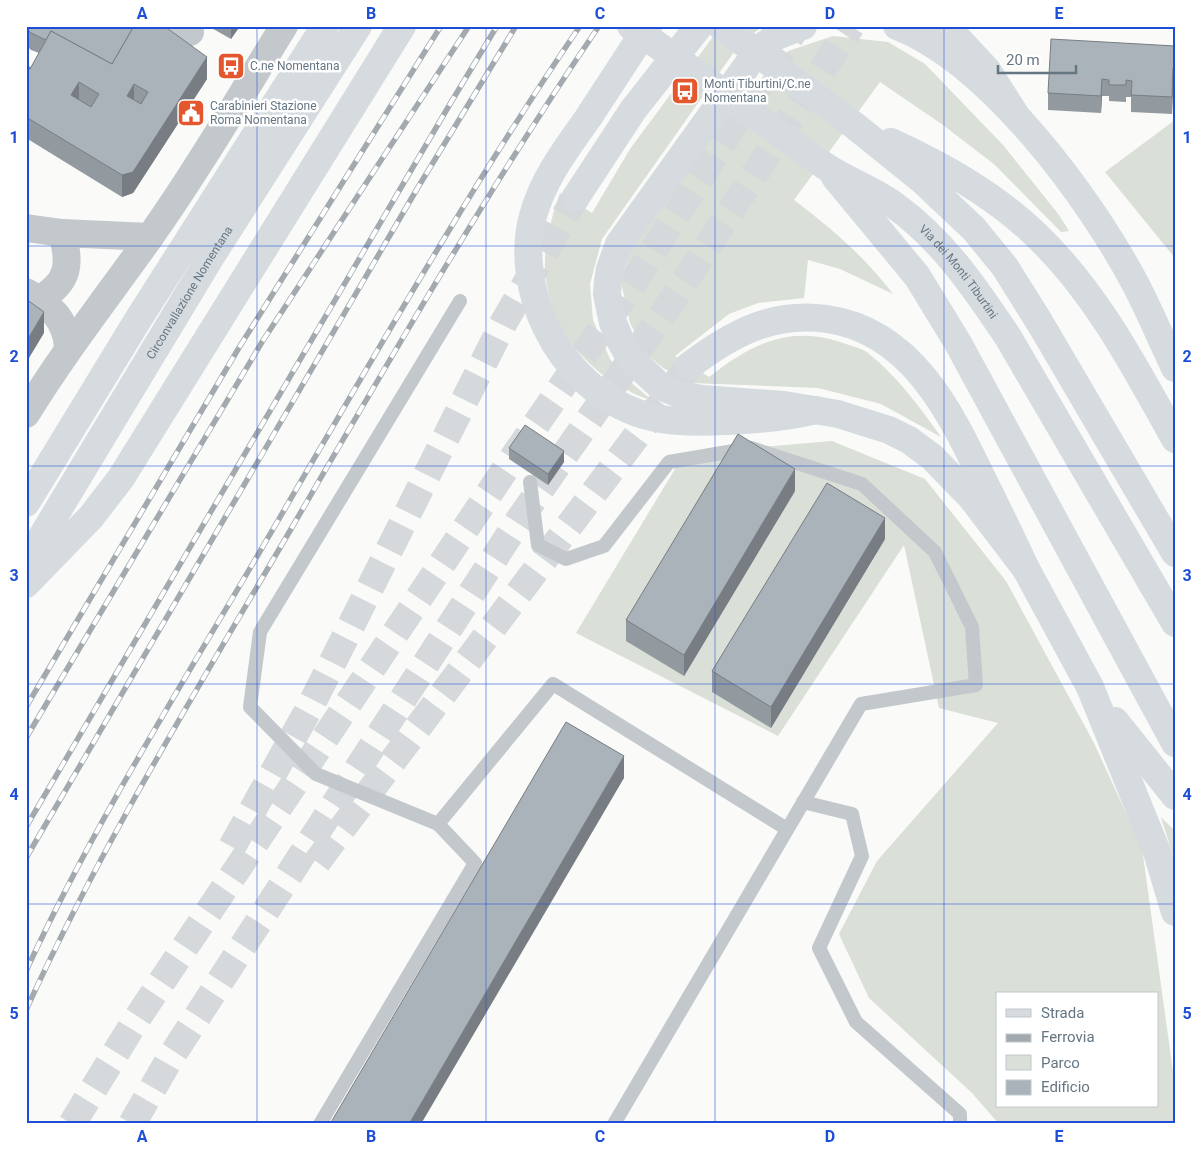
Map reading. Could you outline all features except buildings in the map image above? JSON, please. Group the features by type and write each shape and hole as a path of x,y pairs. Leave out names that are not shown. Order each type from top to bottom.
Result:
{"main road":[{"path":"26,503 108,369 325,26"},
{"name":"Circonvallazione Nomentana","path":"26,563 210,258 358,26"},
{"path":"26,584 91,517 122,478 402,26"},
{"name":"Via dei Monti Tiburtini","path":"631,26 826,166 879,195 908,216 951,258 978,292 1013,345 1175,623"},
{"path":"648,26 554,167 535,208 530,226 529,256 530,276 540,316 560,352 589,385 623,408 645,416 706,421 750,420 816,410"},
{"path":"576,197 633,110 699,26"},
{"path":"721,26 855,126 959,212 1005,268 1076,383 1175,554"},
{"path":"803,26 766,43 737,78 619,244 610,269 607,294 613,323 625,350 649,378 660,386 681,395 702,399 784,404 838,414 889,430 919,447 958,481 1026,569"},
{"path":"897,26 918,34 943,50 1016,114"},
{"path":"946,26 987,70 1016,114 1088,209 1136,285 1175,337"},
{"path":"855,126 946,169 998,204 1036,234 1065,266 1097,307 1175,440"},
{"path":"826,166 917,276 958,343 1175,743"},
{"path":"1136,285 1175,368"},
{"path":"689,366 719,344 742,331 777,319 804,317 834,320 877,336 912,364 944,405 966,443 1026,569 1090,687 1157,852 1175,912"},
{"path":"26,479 108,369"},
{"path":"1090,687 1150,767 1175,796"}],"street":[{"path":"26,414 68,347 150,237 284,26"},
{"path":"26,228 62,233 150,237"},
{"path":"33,296 56,288 64,278 67,254 62,233"},
{"path":"33,296 50,307 60,320 66,329 68,347"}],"lane":[{"path":"320,1124 475,863 438,824 316,774 250,707 260,632 460,301"},
{"path":"530,482 538,545 566,559 604,546 669,462 751,448 862,484 935,552 972,627 976,685 861,704 614,1124"},
{"path":"438,824 553,684 788,829"},
{"path":"803,802 852,814 862,856 819,948 856,1022 960,1114 960,1124"}],"green space":[{"path":"721,26 762,26 734,52 602,239 590,284 593,320 610,359 628,380 653,401 612,381 578,351 565,333 555,313 548,292 545,268 547,240 560,193 592,213 630,149"},
{"path":"833,36 888,42 925,64 1003,145 1059,215 1069,231 1061,232 995,165 943,125 880,82 794,200 847,244 893,294 840,269 808,260 804,298 758,303 729,314 675,356 709,377 740,355 772,340 805,336 824,338 860,348 866,351 889,372 916,403 941,437 881,404 818,388 691,383 663,368 646,354 630,323 621,282 634,241 730,110 788,51"},
{"path":"1175,120 1175,258 1105,172"},
{"path":"832,441 925,479 1006,581 1094,743 1142,848 1175,1086 1175,1124 999,1124 972,1093 869,998 839,934 877,861 998,723 939,708 904,545 778,736 576,633 681,459 751,448"},
{"path":"1161,817 1175,831 1175,863"}],"tunnel":[{"path":"72,1124 134,1023 506,468 627,292 797,26"},
{"path":"132,1124 169,1060 519,520 668,307 851,26"},
{"path":"232,847 310,707 504,322 576,197"},
{"path":"317,862 689,366"}],"railway":[{"path":"26,707 240,346 441,26"},
{"path":"26,738 262,342 469,26"},
{"path":"26,827 497,26"},
{"path":"26,858 417,189 516,26"},
{"path":"26,971 79,864 167,708 455,221 537,90 580,26"},
{"path":"26,1010 87,886 152,766 440,275 518,149 599,26"}],"place":[{"name":"C.ne Nomentana","path":"231,66"},
{"name":"Monti Tiburtini/C.ne Nomentana","path":"685,91"},
{"name":"Carabinieri Stazione Roma Nomentana","path":"191,113"}]}
